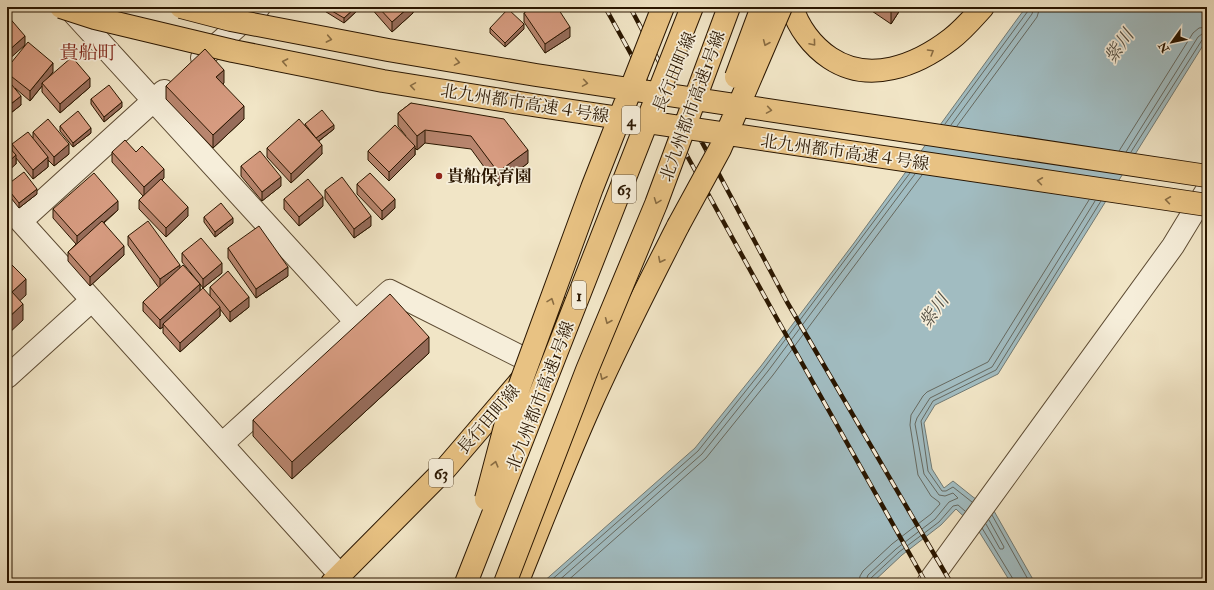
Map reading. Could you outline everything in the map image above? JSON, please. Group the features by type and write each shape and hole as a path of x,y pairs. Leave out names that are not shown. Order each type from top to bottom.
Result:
{"main road":[{"name":"北九州都市高速４号線","path":"61,7 95,18 233,51 383,81 547,108 1207,205"},
{"name":"北九州都市高速４号線","path":"181,7 231,20 381,49 536,75 1207,176"},
{"path":"592,188 650,7"},
{"path":"465,583 506,423 592,188 663,7"},
{"name":"北九州都市高速1号線","path":"465,583 692,7"},
{"name":"長行田町線","path":"336,579 446,468 535,364 592,265 701,7"},
{"name":"北九州都市高速1号線","path":"505,583 587,370 656,204 729,7"},
{"path":"678,226 762,7"},
{"path":"789,8 804,32 820,51 839,64 859,70 880,71 907,65 930,53 951,39 983,7"},
{"path":"517,583 561,472 626,329 678,226 720,148 789,8"}],"street":[{"path":"68,7 356,322"},
{"path":"259,7 154,100 14,214 222,444 336,579"},
{"path":"928,583 1173,246 1207,190"},
{"path":"222,444 390,291 535,364"},
{"path":"7,377 92,300"}],"water":[{"name":"紫川","path":"1026,7 1207,7 1207,39 998,374 935,405 924,423 932,469 944,488 953,481 994,511 1035,583 1011,583 978,530 956,509 941,525 902,555 872,583 542,583 695,448 761,366 854,243"}],"building":[{"path":"325,7 356,7 344,18"},
{"path":"378,7 409,7 392,22"},
{"path":"533,7 557,7 570,27 545,44 524,13"},
{"path":"508,9 524,24 505,43 490,28"},
{"path":"7,15 25,36 7,52"},
{"path":"28,42 53,63 30,91 7,73 7,68"},
{"path":"205,49 224,70 216,77 244,106 213,135 166,86"},
{"path":"72,57 90,78 60,104 42,83"},
{"path":"7,79 21,96 7,107"},
{"path":"109,85 122,102 104,117 91,99"},
{"path":"411,103 504,119 528,150 498,172 471,136 425,130 417,136 398,113"},
{"path":"322,110 334,125 316,138 305,124"},
{"path":"78,111 91,128 73,143 60,126"},
{"path":"48,119 69,144 54,157 33,132"},
{"path":"299,119 322,145 291,174 267,148"},
{"path":"395,125 415,146 389,172 368,151"},
{"path":"28,132 48,157 33,170 12,144"},
{"path":"125,140 136,152 142,146 164,169 144,187 112,152"},
{"path":"7,145 16,155 7,163"},
{"path":"260,151 281,177 262,192 241,166"},
{"path":"24,172 37,189 19,203 7,188 7,185"},
{"path":"94,173 118,201 77,236 53,209"},
{"path":"370,173 395,199 382,211 357,184"},
{"path":"342,177 371,216 354,229 325,190"},
{"path":"161,179 188,207 166,228 139,200"},
{"path":"308,179 323,197 299,217 284,199"},
{"path":"221,203 233,218 215,232 204,217"},
{"path":"102,221 124,246 90,277 68,252"},
{"path":"148,221 180,265 160,279 128,236"},
{"path":"259,226 288,267 256,289 228,248"},
{"path":"201,238 222,263 203,279 182,253"},
{"path":"7,260 26,279 12,292 23,304 7,319"},
{"path":"183,265 200,284 160,320 143,302"},
{"path":"228,271 249,297 230,312 210,287"},
{"path":"203,288 220,307 180,343 163,324"},
{"path":"390,294 429,337 292,462 253,420"}],"railway":[{"path":"605,7 776,317 926,583"},
{"path":"630,7 787,302 951,583"}],"place":[{"name":"貴船保育園","path":"439,176"}],"district":[{"name":"貴船町","path":"88,52"}]}
